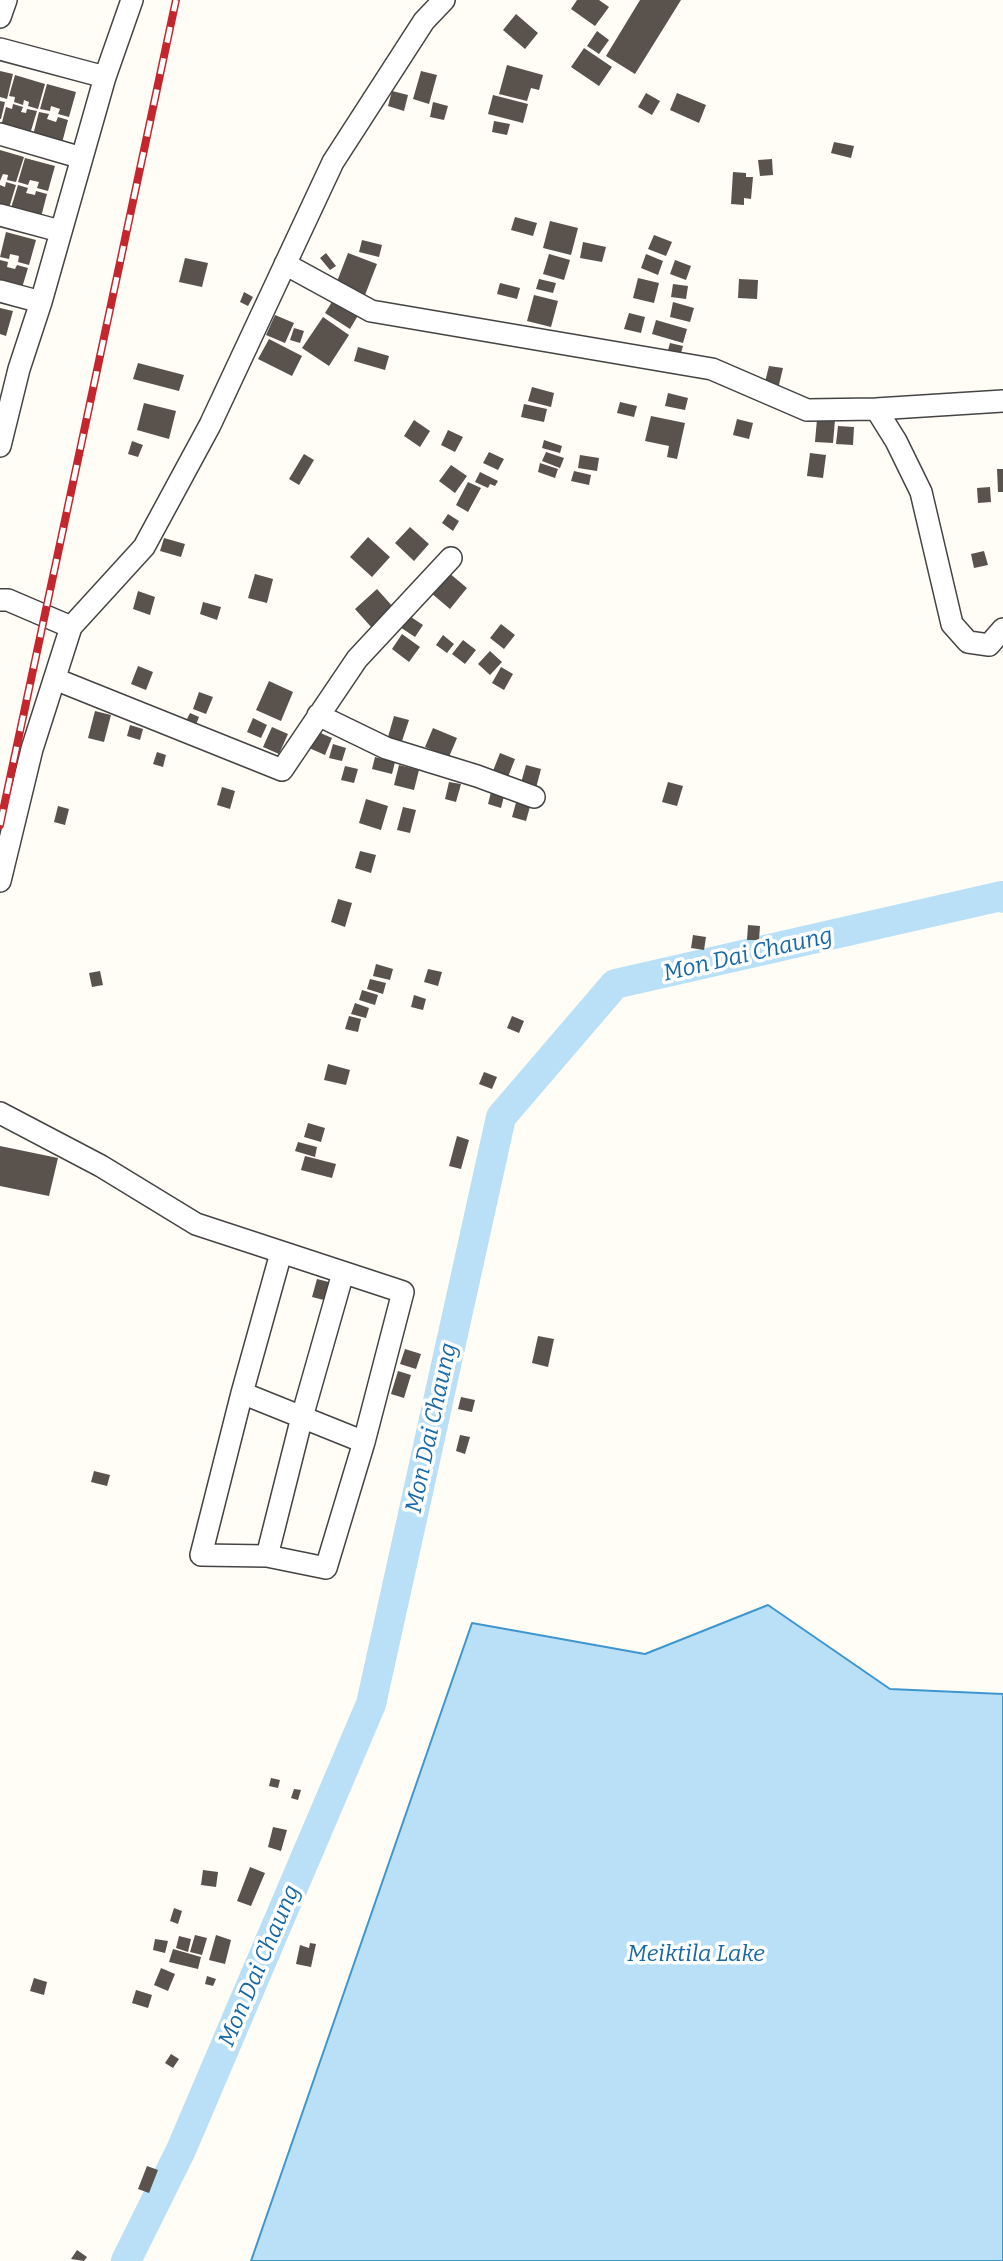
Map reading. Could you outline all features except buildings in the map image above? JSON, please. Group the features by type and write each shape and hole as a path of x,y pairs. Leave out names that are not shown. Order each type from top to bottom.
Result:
{"street":[{"path":"0,18 5,0"},
{"path":"0,446 19,369 41,302 105,77 132,0"},
{"path":"0,881 32,749 71,627 144,547 209,425 333,162 424,21 444,0"},
{"path":"0,49 105,77"},
{"path":"0,134 82,158"},
{"path":"0,215 60,231"},
{"path":"285,264 371,311 712,369 807,410 876,410 1003,401"},
{"path":"0,291 41,302"},
{"path":"876,410 896,441 921,492 952,624 968,642 989,645 1003,629"},
{"path":"55,679 282,770 357,659 451,558"},
{"path":"0,600 8,600 71,627"},
{"path":"318,715 386,747 534,797"},
{"path":"0,1113 101,1167 195,1224 403,1293 364,1441 326,1568 267,1556 201,1555 281,1253"},
{"path":"267,1556 302,1417 343,1273"},
{"path":"242,1393 364,1441"}],"water":[{"name":"Meiktila Lake","path":"768,1605 890,1689 1003,1694 1003,2261 251,2261 472,1623 645,1654"}],"waterway":[{"name":"Mon Dai Chaung","path":"126,2261 181,2150 371,1704 501,1117 615,984 1001,896 1003,898"}],"railway":[{"path":"0,825 176,0"}]}
